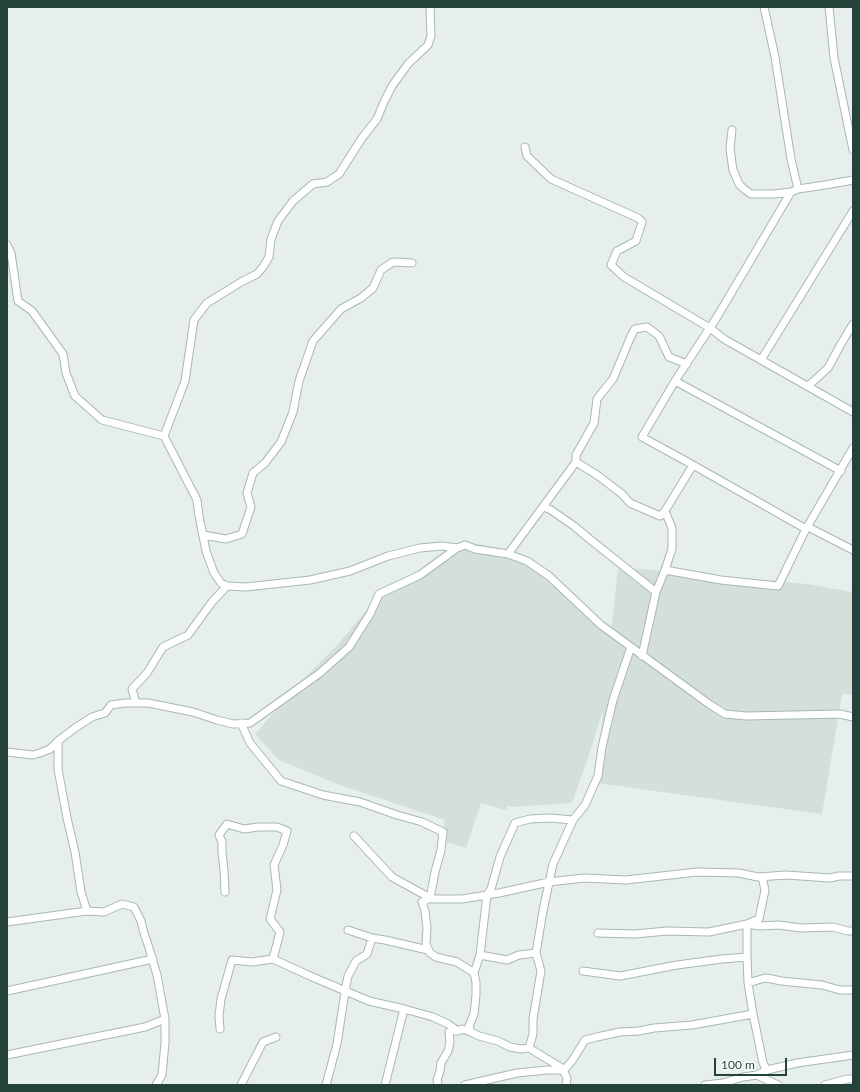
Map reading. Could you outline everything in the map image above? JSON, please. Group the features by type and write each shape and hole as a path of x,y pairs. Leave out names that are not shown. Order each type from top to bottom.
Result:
{"street":[{"path":"164,436 185,381 194,320 207,303 256,274 263,267 269,257 271,239 278,221 293,200 313,184 327,182 338,174 362,138 377,119 392,86 408,64 428,45 431,36 430,7"},
{"path":"764,7 775,57 795,190 710,328 675,381 642,437 807,528 853,550"},
{"path":"829,7 834,58 853,150"},
{"path":"845,113 853,111"},
{"path":"732,130 730,149 733,170 739,184 751,194 773,194 853,180"},
{"path":"525,147 527,156 551,179 638,218 642,222 636,241 617,251 611,265 624,277 710,328 724,339 853,412"},
{"path":"761,360 853,211"},
{"path":"7,245 11,253 18,301 32,311 63,354 66,373 75,396 102,420 164,436 198,500 199,516 206,551 214,573 222,583 227,586 246,587 310,580 350,571 388,556 420,548 442,546 457,548"},
{"path":"204,535 226,539 242,534 251,506 247,493 253,473 265,463 281,442 293,412 299,381 313,341 341,309 360,298 373,288 381,270 393,262 412,263"},
{"path":"808,386 828,368 853,324"},
{"path":"508,554 576,462 576,455 594,422 597,399 613,379 635,329 647,327 659,336 669,358 686,364"},
{"path":"675,381 841,471"},
{"path":"665,570 721,580 778,586 807,528 853,448"},
{"path":"576,462 622,494 630,503 660,516 665,511 693,465"},
{"path":"544,507 551,510 574,526 656,592"},
{"path":"642,656 656,592 672,549 672,528 665,511"},
{"path":"7,752 33,755 50,749 75,728 92,717 105,713 111,705 148,703 193,712 233,724 250,723 320,673 349,647 370,614 379,594 420,575 457,548 465,545 475,549 508,554 527,561 549,576 601,625 642,656 725,714 746,716 840,714 853,717"},
{"path":"136,703 132,689 147,673 163,647 188,636 212,602 227,586"},
{"path":"529,1048 533,1034 533,1019 541,971 536,953 553,864 573,820 585,805 598,776 602,746 613,700 631,648"},
{"path":"241,723 250,743 281,781 323,794 360,802 396,815 422,822 443,832 441,850 430,898"},
{"path":"58,741 59,776 87,911"},
{"path":"471,1032 469,1026 474,1014 476,995 474,973 480,955 487,895 491,889 500,857 515,823 530,819 550,818 573,820"},
{"path":"225,892 222,842 220,835 227,824 244,829 277,827 287,831 284,845 274,864 277,890 270,919 280,932 273,959"},
{"path":"354,836 392,877 432,899 462,899 549,882 584,878 626,880 697,872 739,873 762,877 786,875 830,878 839,876 853,876"},
{"path":"598,933 635,934 667,931 709,932 747,924 760,919 765,890 762,877"},
{"path":"430,898 422,902 425,911 427,928 426,944 428,950 436,957 457,962 474,973"},
{"path":"7,922 87,911 104,912 122,904 134,907 142,921 144,933 153,959 165,1019 165,1043 162,1075 155,1085"},
{"path":"747,924 759,926 779,925 801,928 833,927 853,931"},
{"path":"747,924 748,983 763,1063 767,1070"},
{"path":"348,930 372,938 428,950"},
{"path":"326,1085 337,1044 348,976 356,961 367,954 372,938"},
{"path":"480,955 507,960 520,955 536,953"},
{"path":"584,971 620,976 722,959 747,957"},
{"path":"7,991 153,959"},
{"path":"220,1029 219,1016 221,999 232,960 252,962 273,959 345,992 369,1001 432,1017 448,1024 458,1031"},
{"path":"748,983 765,978 822,985 840,990 853,990"},
{"path":"385,1085 404,1010"},
{"path":"465,1085 517,1072 564,1070 572,1061 581,1045 588,1039 610,1034 654,1028 692,1025 753,1014"},
{"path":"7,1055 145,1027 165,1019"},
{"path":"438,1085 437,1080 441,1063 448,1051 450,1042 449,1032 462,1029 479,1036 498,1041 510,1047 521,1049 529,1048 562,1068 567,1078 566,1085"},
{"path":"241,1085 263,1042 276,1037"},
{"path":"705,1085 727,1083 743,1077 757,1076 767,1070 797,1063 853,1055"},
{"path":"757,1076 778,1085"},
{"path":"825,1085 853,1079"}],"shaded area":[{"path":"473,543 507,550 611,633 618,567 807,584 853,592 853,695 842,694 822,814 596,783 603,710 572,803 511,807 508,805 506,810 481,803 466,848 441,840 445,820 337,784 279,760 255,734 300,683 341,641 379,595 415,580 460,545"}]}
